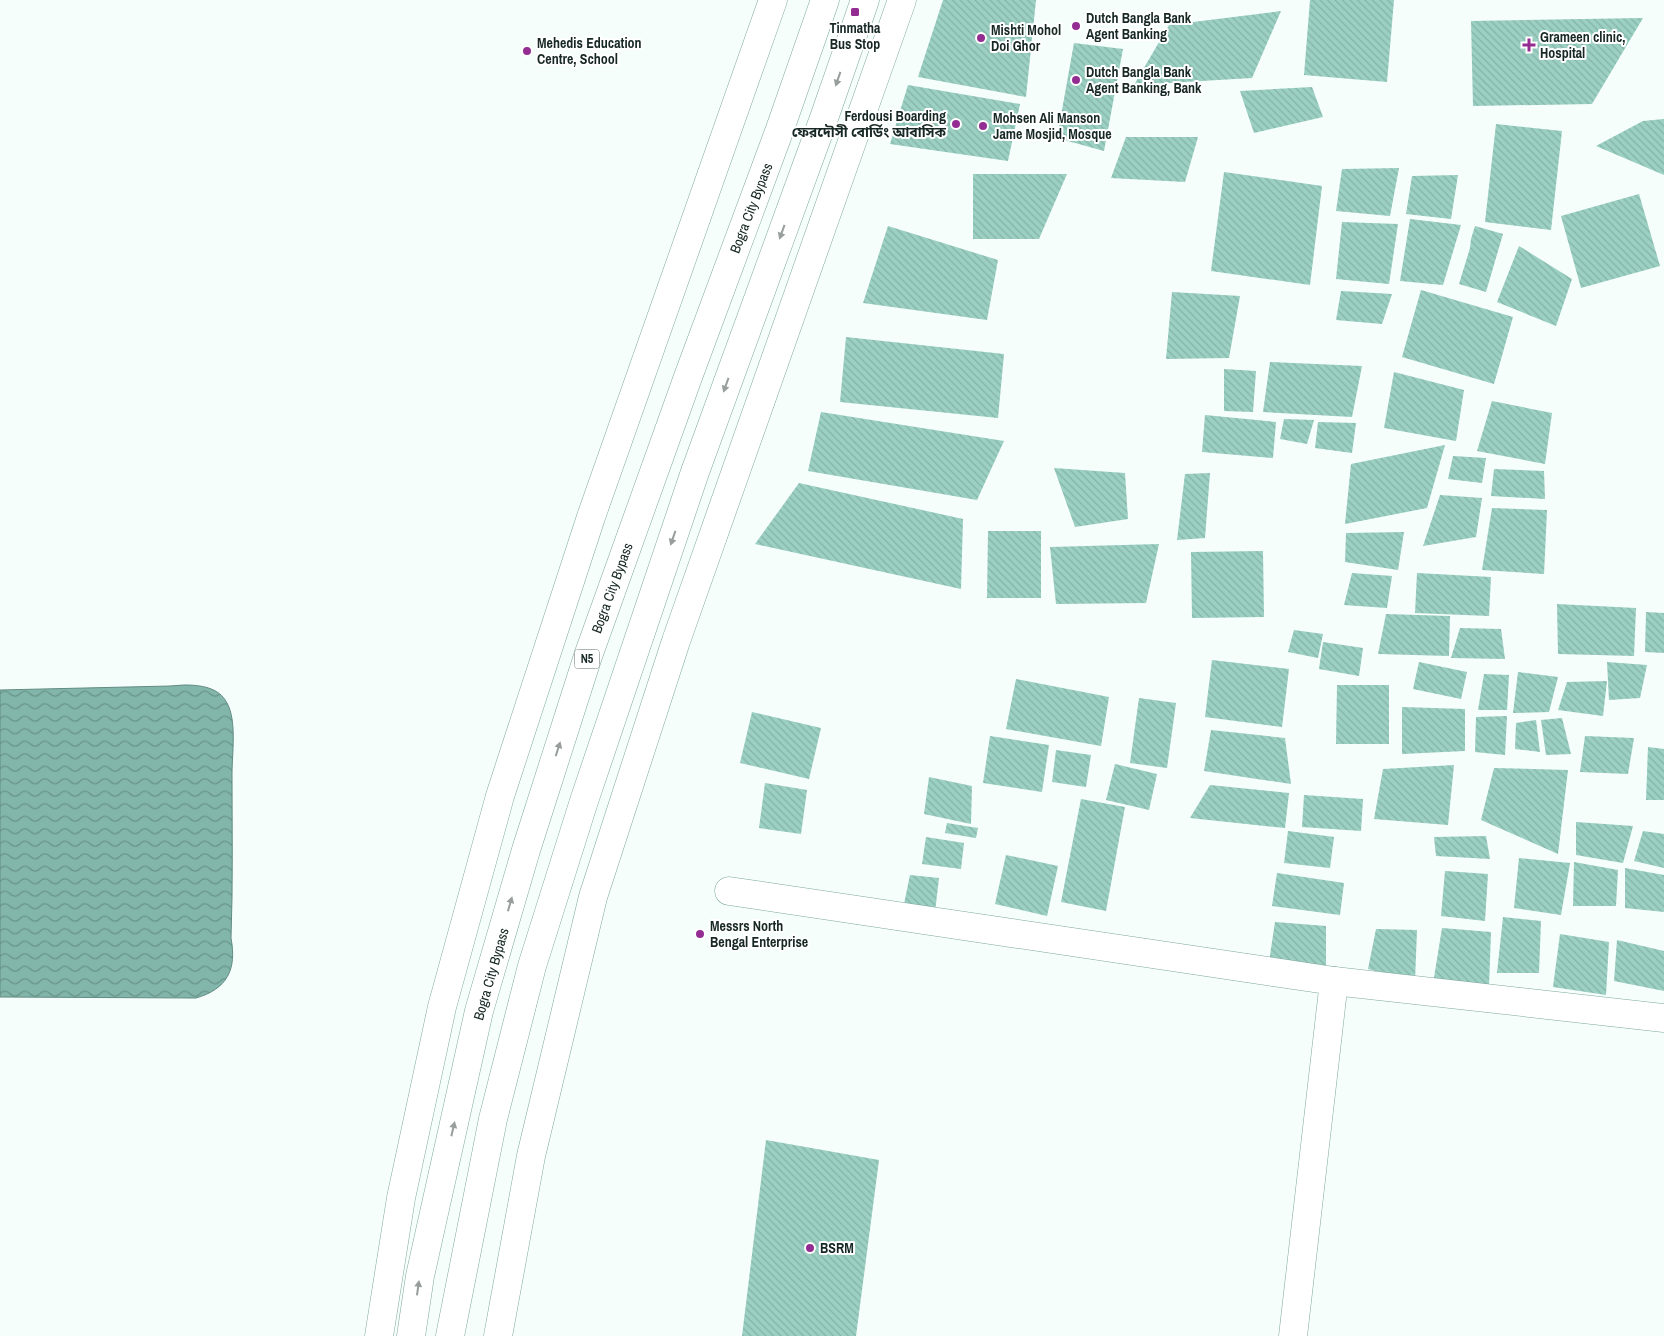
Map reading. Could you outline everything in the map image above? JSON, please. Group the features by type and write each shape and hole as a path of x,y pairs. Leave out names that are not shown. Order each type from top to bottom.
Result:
{"main road":[{"path":"378,1336 401,1198 442,1007 500,796 591,517 773,0"},
{"name":"Bogra City Bypass","path":"411,1336 420,1276 479,1011 526,850 588,656 691,368 780,129 825,0"},
{"path":"450,1336 493,1119 532,966 584,801 695,472 865,0"},
{"path":"498,1336 531,1156 593,897 676,641 902,0"},
{"path":"729,891 1334,981 1664,1018"},
{"path":"1293,1336 1334,981"}],"water":[{"path":"203,686 219,693 227,703 232,719 232,960 231,969 227,977 215,989 196,998 0,997 0,690"}],"building":[{"name":"Mishti Mohol Doi Ghor","path":"943,0 1036,0 1026,97 918,77"},
{"path":"1310,0 1394,0 1387,82 1304,75"},
{"path":"1281,11 1252,78 1134,85 1169,25"},
{"path":"1643,18 1592,104 1473,106 1471,21"},
{"path":"1074,43 1123,49 1104,151 1057,138"},
{"name":"Ferdousi Boarding ফেরদৌসী বোর্ডিং আবাসিক","path":"908,85 1020,104 1008,161 890,144"},
{"path":"1312,87 1323,117 1254,133 1240,91"},
{"path":"1664,119 1664,175 1596,146 1643,121"},
{"path":"1496,124 1562,131 1551,230 1485,222"},
{"path":"1126,137 1198,137 1185,182 1111,178"},
{"path":"1399,168 1390,216 1336,211 1342,169"},
{"path":"1224,172 1322,186 1310,285 1211,271"},
{"path":"973,174 1067,174 1039,239 973,239"},
{"path":"1458,175 1451,219 1406,214 1412,176"},
{"path":"1639,194 1660,266 1581,288 1561,216"},
{"path":"1410,219 1461,225 1443,285 1400,281"},
{"path":"1342,222 1398,224 1389,284 1336,279"},
{"path":"888,226 998,260 987,320 863,303"},
{"path":"1475,226 1503,234 1486,292 1459,284"},
{"path":"1519,246 1572,279 1556,326 1497,302"},
{"path":"1421,290 1513,317 1494,384 1402,357"},
{"path":"1341,291 1392,294 1382,324 1336,320"},
{"path":"1172,292 1240,296 1229,358 1166,359"},
{"path":"846,337 1004,354 998,418 840,402"},
{"path":"1270,362 1362,366 1352,417 1263,412"},
{"path":"1224,369 1256,371 1253,412 1224,411"},
{"path":"1394,372 1464,390 1456,441 1384,428"},
{"path":"1492,401 1552,413 1545,464 1477,451"},
{"path":"821,412 1004,441 977,500 808,471"},
{"path":"1205,415 1276,422 1273,458 1202,452"},
{"path":"1284,419 1314,420 1307,444 1280,439"},
{"path":"1318,422 1356,423 1352,453 1315,448"},
{"path":"1445,445 1427,508 1345,524 1351,464"},
{"path":"1453,456 1486,458 1482,483 1448,479"},
{"path":"1054,468 1125,473 1128,519 1075,527"},
{"path":"1494,469 1544,471 1545,499 1491,496"},
{"path":"1210,473 1205,538 1177,540 1185,474"},
{"path":"799,483 963,519 961,589 755,544"},
{"path":"1440,495 1482,498 1476,537 1423,546"},
{"path":"1492,508 1547,510 1544,574 1482,570"},
{"path":"988,531 1041,531 1041,598 987,598"},
{"path":"1404,532 1398,570 1345,562 1346,533"},
{"path":"1159,544 1146,603 1056,604 1050,547"},
{"path":"1263,551 1264,617 1192,618 1191,552"},
{"path":"1352,573 1392,576 1387,608 1344,605"},
{"path":"1417,573 1491,577 1489,616 1415,613"},
{"path":"1557,604 1636,608 1634,656 1558,654"},
{"path":"1646,612 1664,613 1664,653 1645,652"},
{"path":"1386,614 1450,616 1449,656 1378,654"},
{"path":"1460,628 1501,629 1505,659 1451,658"},
{"path":"1294,630 1323,634 1318,658 1288,652"},
{"path":"1323,642 1363,648 1359,676 1319,669"},
{"path":"1212,660 1289,669 1282,727 1205,717"},
{"path":"1419,662 1467,672 1461,699 1413,689"},
{"path":"1607,662 1647,665 1640,698 1609,700"},
{"path":"1518,672 1558,677 1549,712 1513,713"},
{"path":"1484,674 1509,675 1507,710 1478,710"},
{"path":"1016,679 1109,697 1101,746 1006,729"},
{"path":"1607,681 1603,716 1558,710 1567,682"},
{"path":"1337,685 1389,685 1389,744 1336,744"},
{"path":"1139,698 1176,703 1167,768 1130,763"},
{"path":"1402,707 1465,709 1465,751 1402,754"},
{"path":"752,712 821,728 809,779 740,763"},
{"path":"1507,716 1505,755 1475,752 1476,717"},
{"path":"1562,718 1571,754 1546,755 1541,720"},
{"path":"1536,720 1540,752 1515,749 1516,723"},
{"path":"1211,730 1285,738 1291,784 1204,771"},
{"path":"990,736 1049,745 1042,792 983,783"},
{"path":"1585,736 1634,738 1628,774 1580,772"},
{"path":"1648,747 1664,749 1664,800 1646,800"},
{"path":"1056,750 1091,755 1086,787 1052,782"},
{"path":"1115,764 1157,774 1149,810 1106,800"},
{"path":"1454,765 1448,825 1374,819 1383,769"},
{"path":"1494,768 1568,770 1558,854 1481,820"},
{"path":"929,777 972,786 971,824 924,814"},
{"path":"765,783 807,790 801,834 759,828"},
{"path":"1210,785 1289,793 1285,828 1190,818"},
{"path":"1304,795 1363,799 1361,831 1302,827"},
{"path":"1081,799 1125,807 1106,911 1061,902"},
{"path":"1576,822 1633,826 1623,863 1576,855"},
{"path":"947,823 978,828 976,838 945,833"},
{"path":"1288,831 1334,837 1330,868 1284,863"},
{"path":"1643,831 1664,834 1664,868 1634,861"},
{"path":"1486,836 1490,859 1436,856 1434,837"},
{"path":"926,837 964,843 961,869 922,864"},
{"path":"1006,855 1058,866 1047,916 995,904"},
{"path":"1519,858 1570,863 1561,915 1514,908"},
{"path":"1574,862 1618,870 1616,906 1573,906"},
{"path":"1625,868 1664,875 1664,912 1625,908"},
{"path":"1445,871 1488,874 1485,921 1441,916"},
{"path":"1277,873 1344,883 1340,915 1272,906"},
{"path":"910,875 939,878 935,912 904,904"},
{"path":"1503,917 1541,921 1539,973 1497,973"},
{"path":"1275,922 1326,926 1326,970 1269,962"},
{"path":"1442,928 1491,932 1489,986 1433,984"},
{"path":"1376,929 1417,930 1415,981 1368,969"},
{"path":"1560,934 1609,942 1606,995 1553,987"},
{"path":"1617,940 1664,951 1664,991 1614,981"},
{"name":"BSRM","path":"766,1140 879,1160 856,1336 742,1336"}],"place":[{"name":"Tinmatha Bus Stop","path":"855,12"},
{"name":"Dutch Bangla Bank Agent Banking","path":"1076,26"},
{"name":"Mishti Mohol Doi Ghor","path":"981,38"},
{"name":"Grameen clinic, Hospital","path":"1529,45"},
{"name":"Mehedis Education Centre, School","path":"527,51"},
{"name":"Dutch Bangla Bank Agent Banking, Bank","path":"1076,80"},
{"name":"Ferdousi Boarding ফেরদৌসী বোর্ডিং আবাসিক","path":"956,124"},
{"name":"Mohsen Ali Manson Jame Mosjid, Mosque","path":"983,126"},
{"name":"Messrs North Bengal Enterprise","path":"700,934"},
{"name":"BSRM","path":"810,1248"}]}
